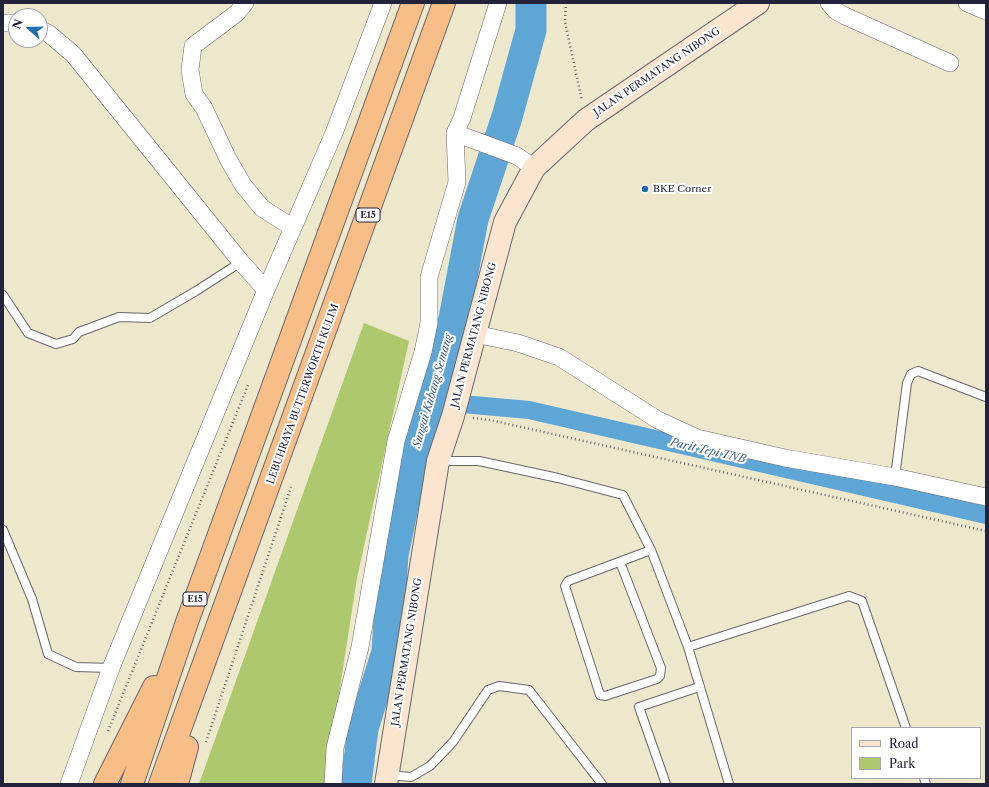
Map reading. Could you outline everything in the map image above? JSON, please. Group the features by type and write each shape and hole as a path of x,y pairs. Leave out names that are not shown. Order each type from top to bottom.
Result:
{"highway":[{"name":"E15","path":"132,784 186,622 413,3"},
{"name":"LEBUHRAYA BUTTERWORTH KULIM","path":"160,784 444,3"},
{"path":"105,784 186,622"},
{"path":"177,784 216,633"}],"main road":[{"name":"JALAN PERMATANG NIBONG","path":"386,779 438,461 454,412 464,370 505,222 525,162 758,3"}],"street":[{"path":"245,3 237,13 193,46 190,70 194,94 204,108 242,185 262,208 293,228"},
{"path":"69,784 111,668 266,290 334,134 383,3"},
{"path":"333,784 335,748 362,639 396,441 423,352 429,323 429,277 456,182 462,118 498,3"},
{"path":"829,3 836,11 845,16 950,63"},
{"path":"968,3 986,11"},
{"path":"48,32 73,54 241,262 266,290"},
{"path":"460,135 525,162"},
{"path":"475,334 518,343 559,357 658,420 697,438 785,458 895,477 986,497"}],"lane":[{"path":"3,295 28,333 56,344 73,340 79,332 119,317 150,318 196,292 241,262"},
{"path":"895,477 907,384 911,374 918,371 986,397"},
{"path":"438,461 479,461 558,478 623,495 651,550 688,647 727,784"},
{"path":"3,530 32,599 48,654 76,668 111,668"},
{"path":"620,562 661,668 660,676 657,679 605,696 600,694 565,586 568,581 651,550"},
{"path":"688,647 849,596 862,601 906,727"},
{"path":"386,779 411,777 430,766 454,742 488,690 499,686 529,690 602,784"},
{"path":"666,784 639,707 699,686"}],"path":[{"path":"566,3 565,22 586,120"},
{"path":"107,733 238,409"},
{"path":"454,412 986,531"},
{"path":"204,747 291,486"}],"green space":[{"path":"364,323 409,341 357,578 325,784 199,784"}],"waterway":[{"name":"Sungai Kubang Semang","path":"356,784 363,728 387,652 393,555 407,487 429,401 454,319 473,219 507,117 531,30 531,3"},
{"name":"Parit Tepi TNB","path":"429,401 529,410 986,515"}],"place":[{"name":"BKE Corner","path":"645,189"}]}
